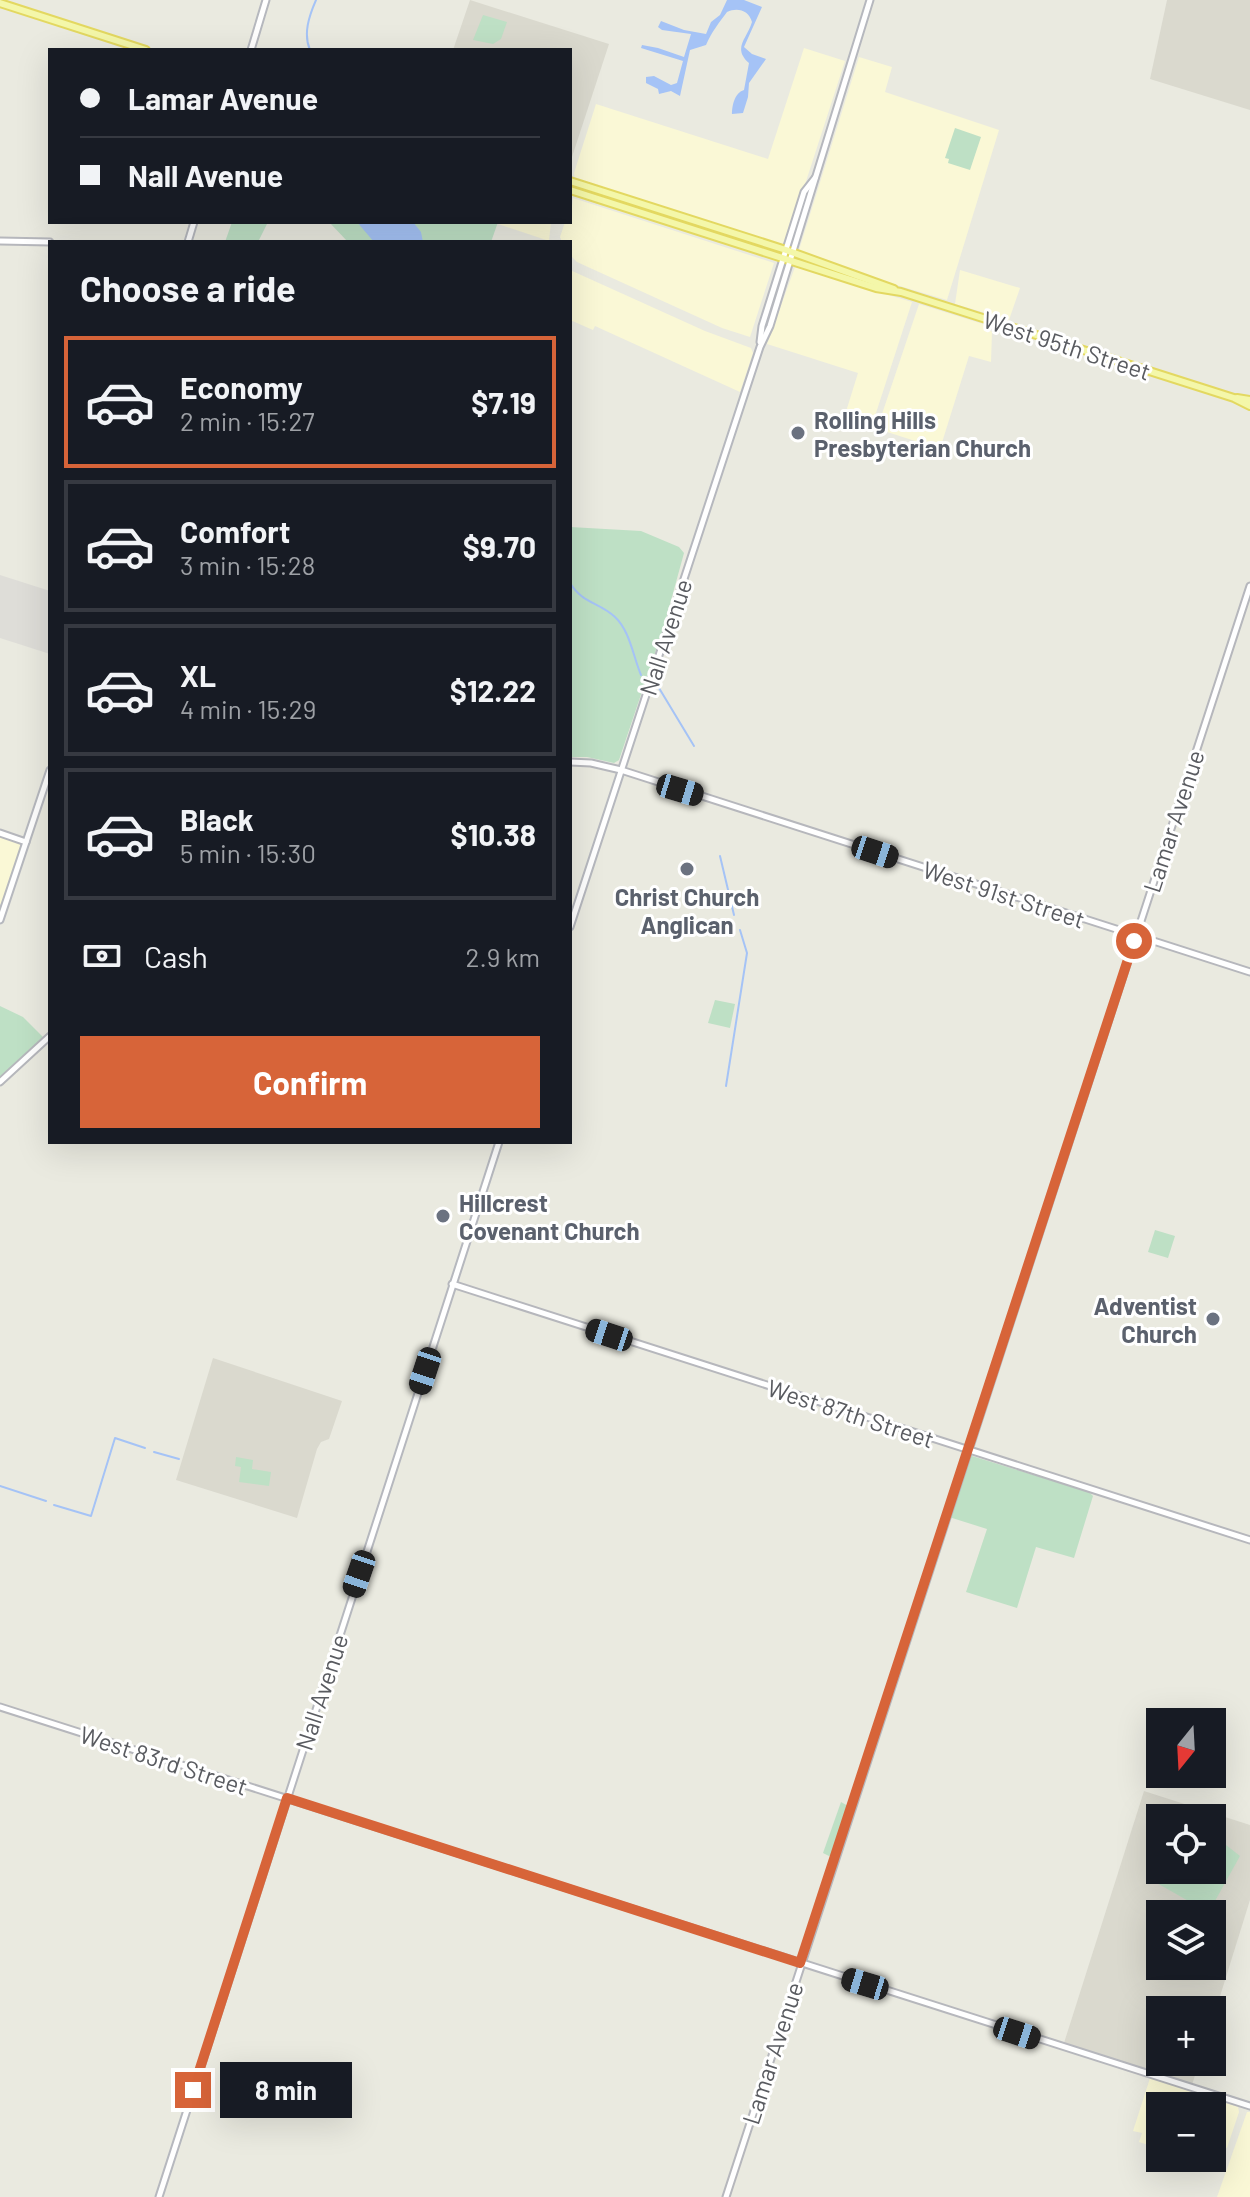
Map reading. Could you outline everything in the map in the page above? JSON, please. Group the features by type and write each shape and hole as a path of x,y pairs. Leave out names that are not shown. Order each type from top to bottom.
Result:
{"main road":[{"path":"0,3 140,48"},
{"name":"West 95th Street","path":"572,182 790,251 901,292 1234,398 1250,406"},
{"name":"West 95th Street","path":"572,191 876,288 901,292"},
{"name":"West 95th Street","path":"1234,398 1250,400"}],"street":[{"path":"252,48 266,0"},
{"name":"Nall Avenue","path":"572,921 870,0"},
{"path":"0,241 48,242"},
{"name":"Lamar Avenue","path":"726,2197 1250,586"},
{"name":"West 91st Street","path":"572,762 621,770 1250,972"},
{"path":"0,920 48,776"},
{"path":"0,833 26,842"},
{"path":"0,1082 48,1038"},
{"name":"Nall Avenue","path":"159,2197 498,1144"},
{"name":"West 87th Street","path":"452,1284 1250,1540"},
{"name":"West 83rd Street","path":"0,1707 1248,2108"}],"shaded area":[{"path":"470,0 609,44 572,157 572,48 454,48"},
{"path":"1167,0 1250,0 1250,110 1150,79"},
{"path":"804,48 845,61 783,245 575,180 574,173 596,104 768,159"},
{"path":"859,57 892,67 885,92 999,130 947,300 799,250"},
{"path":"573,198 774,263 750,337 722,328 577,262 572,257 572,240 561,240 560,237 564,224 572,224"},
{"path":"498,224 551,224 549,240"},
{"path":"795,267 912,302 876,413 867,426 844,418 858,373 767,344"},
{"path":"960,270 1020,288 1009,320 955,304"},
{"path":"572,271 705,331 751,348 753,353 740,392 595,326 593,330 572,321"},
{"path":"919,304 983,324 992,332 991,362 969,356 940,449 881,430 882,414"},
{"path":"0,575 48,590 48,653 0,638"},
{"path":"0,836 19,842 21,846 2,904 0,904"},
{"path":"213,1358 342,1401 329,1439 321,1442 317,1449 297,1518 176,1480"},
{"path":"1144,1791 1185,1804 1146,1804 1146,1884 1226,1884 1226,1817 1250,1825 1250,1900 1226,1977 1226,1900 1146,1900 1146,1980 1225,1980 1220,1996 1146,1996 1146,2070 1064,2043"},
{"path":"1165,2076 1195,2076 1192,2085"},
{"path":"1150,2078 1192,2092 1146,2092 1146,2144 1139,2142 1142,2133 1133,2131"},
{"path":"1226,2103 1238,2107 1239,2112 1227,2148"},
{"path":"1247,2112 1250,2112 1250,2197 1217,2197"}],"green space":[{"path":"483,15 507,22 501,39 493,44 473,40"},
{"path":"955,128 981,137 970,170 948,163 949,159 945,158"},
{"path":"231,224 267,224 259,240 226,240"},
{"path":"331,224 497,224 492,240 346,240"},
{"path":"572,527 641,531 679,547 684,553 664,626 619,760 614,763 572,757"},
{"path":"715,1000 735,1004 730,1028 708,1023"},
{"path":"0,1006 23,1017 46,1040 0,1082"},
{"path":"1155,1230 1175,1236 1168,1258 1148,1252"},
{"path":"972,1456 1089,1492 1093,1496 1074,1558 1036,1547 1017,1608 966,1592 987,1529 949,1517"},
{"path":"236,1457 253,1460 252,1469 271,1472 269,1486 239,1482 241,1467 235,1466"},
{"path":"841,1802 848,1806 832,1855 829,1856 823,1853"},
{"path":"1226,1845 1240,1856 1226,1881"},
{"path":"1159,1884 1224,1884 1216,1900 1187,1900"}],"water":[{"path":"727,0 744,0 762,7 744,47 766,59 749,83 743,113 732,114 736,97 744,90 749,63 741,48 752,22 745,12 739,10 727,12 706,45 690,50 680,96 671,91 659,94 658,89 646,83 646,77 654,76 671,85 677,83 683,61 641,48 642,45 684,57 691,34 662,30 658,27 661,21 706,34"},
{"path":"359,224 415,224 423,240 372,240"}],"waterway":[{"path":"309,48 307,31 316,0"},
{"path":"572,586 620,623 628,636 641,675"},
{"path":"659,688 694,746"},
{"path":"720,856 734,915"},
{"path":"726,1086 747,953 740,930"},
{"path":"54,1505 91,1516 115,1438 145,1448"},
{"path":"154,1452 179,1459"},
{"path":"0,1486 46,1501"}],"place":[{"name":"Rolling Hills Presbyterian Church","path":"798,433"},
{"name":"Christ Church Anglican","path":"687,869"},
{"name":"Hillcrest Covenant Church","path":"443,1216"},
{"name":"Adventist Church","path":"1213,1319"}],"route":[{"path":"193,2090 287,1798 800,1963 1134,941"}]}
